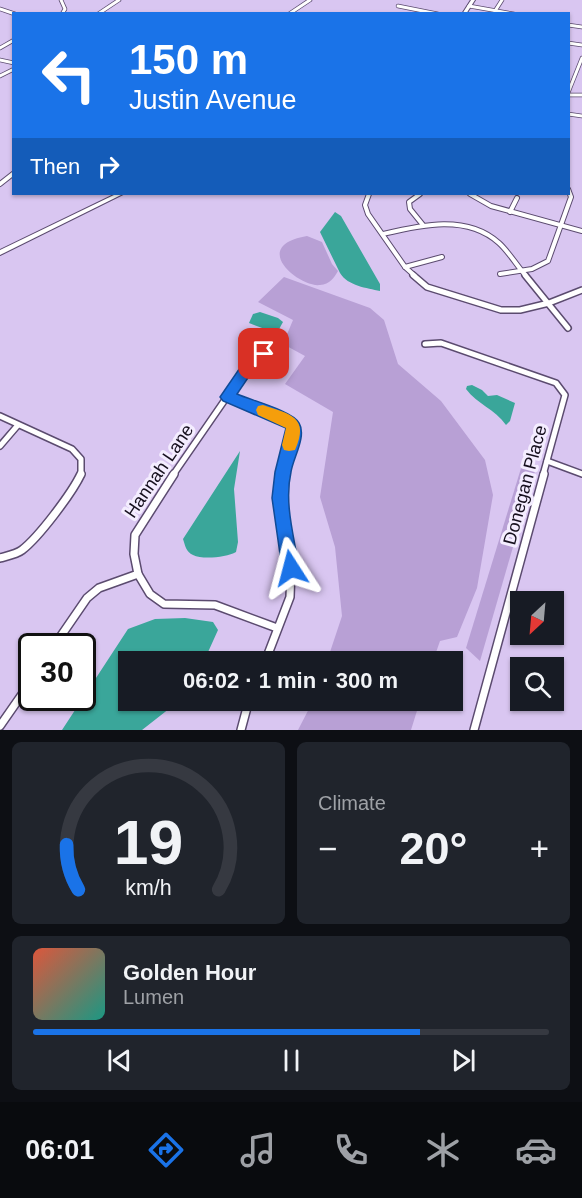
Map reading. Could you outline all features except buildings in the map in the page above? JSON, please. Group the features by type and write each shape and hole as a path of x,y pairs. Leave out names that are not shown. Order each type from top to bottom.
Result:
{"main road":[{"path":"465,12 474,0"},
{"path":"0,253 118,195"}],"street":[{"path":"108,0 118,1"},
{"path":"293,12 310,0"},
{"path":"495,11 502,0"},
{"path":"53,2 61,1"},
{"path":"101,12 118,1"},
{"path":"398,6 428,12"},
{"path":"469,6 501,12"},
{"path":"570,89 582,58"},
{"path":"570,77 574,78"},
{"path":"0,184 12,175"},
{"path":"500,274 522,272 539,267 548,261 570,194"},
{"path":"369,195 365,205 368,214 405,267 427,286 493,308 520,310 549,303 582,290"},
{"path":"419,195 409,202 410,209 423,225"},
{"path":"472,195 491,206 582,231"},
{"path":"510,212 517,198"},
{"path":"383,234 423,225 452,223 485,233 498,243 568,328"},
{"path":"405,267 442,257"},
{"name":"Donegan Place","path":"425,344 441,344 556,383 565,395 474,730"},
{"name":"Hannah Lane","path":"264,354 251,362 147,513 135,535 134,554 138,574 150,594 164,604 215,605 277,628"},
{"path":"228,397 286,419 293,425 294,432 283,472 280,498 291,568 290,597 269,651"},
{"path":"0,416 72,449 81,459 82,472 76,485 21,551 0,558"},
{"path":"0,446 18,425"},
{"path":"547,460 582,474"},
{"path":"63,633 87,598 99,588 138,574"},
{"path":"0,726 18,700"},
{"path":"241,730 246,711"}],"shaded area":[{"path":"335,212 341,216 380,284 380,291 353,284 340,273 320,232"},
{"path":"307,236 322,242 332,264 338,271 333,278 320,285 301,280 284,265 280,257 281,248 290,241"},
{"path":"284,277 370,308 384,320 398,364 441,401 485,460 493,495 477,588 457,637 440,641 436,651 330,651 342,616 335,547 320,497 333,412 285,384 305,356 283,344 293,320 258,302"},
{"path":"260,312 283,322 278,331 273,332 249,323 253,314"},
{"path":"472,385 488,396 497,395 515,403 510,421 506,425 466,389 467,386"},
{"path":"240,451 234,489 238,542 236,552 215,557 193,555 187,550 183,539"},
{"path":"537,464 480,661 466,648 522,465"},
{"path":"185,618 213,622 218,630 209,651 118,651 118,711 166,711 142,730 62,730 74,711 96,711 96,678 128,629 155,619"},
{"path":"308,711 417,711 411,730 298,730"}],"slow traffic":[{"path":"263,410 286,419 293,425 294,432 289,445"}],"route":[{"path":"264,354 251,362 228,397 286,419 293,425 294,432 288,448 280,498 291,568"}]}
